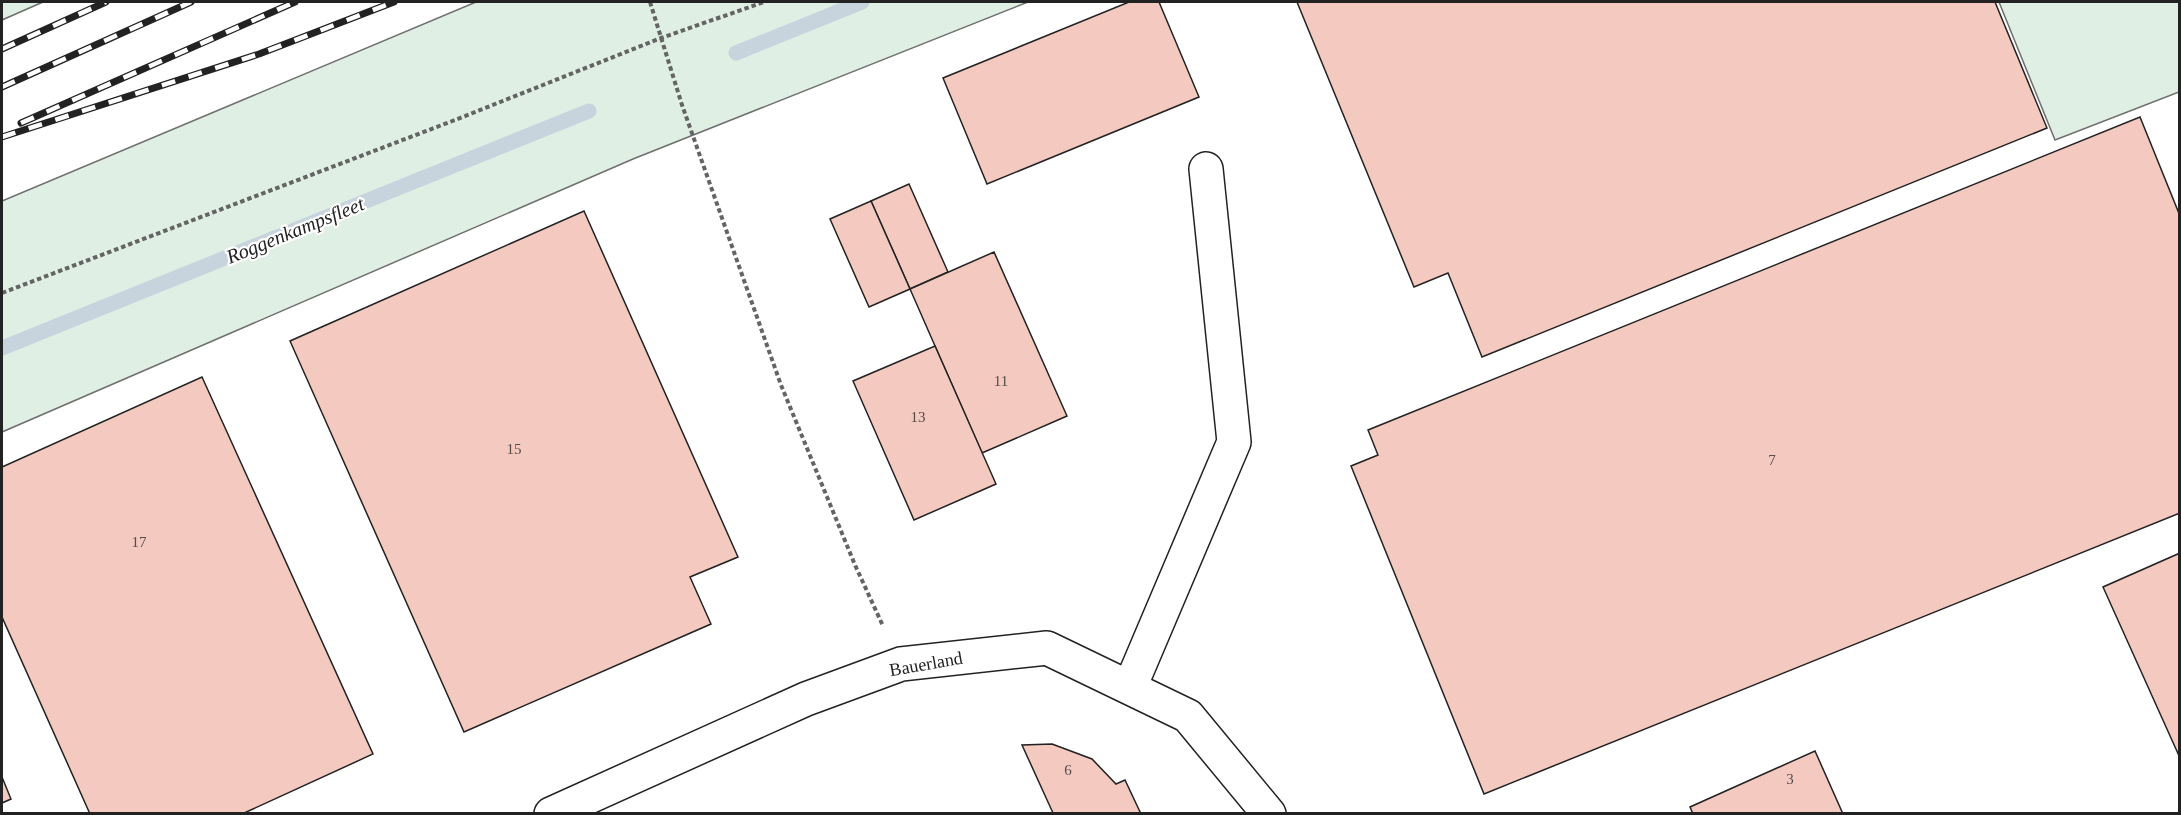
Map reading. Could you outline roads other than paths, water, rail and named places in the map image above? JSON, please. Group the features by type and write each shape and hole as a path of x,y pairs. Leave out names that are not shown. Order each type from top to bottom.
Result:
{"street":[{"path":"1130,687 1234,442 1206,169"},
{"name":"Bauerland","path":"551,813 806,699 901,664 1047,648 1188,716 1269,813"}],"waterway":[{"name":"Roggenkampsfleet","path":"736,53 862,2"},
{"name":"Roggenkampsfleet","path":"2,348 589,111"}],"railway":[{"path":"2,49 106,2"},
{"path":"2,87 191,2"},
{"path":"21,123 295,2"},
{"path":"2,137 259,54 394,2"}]}
